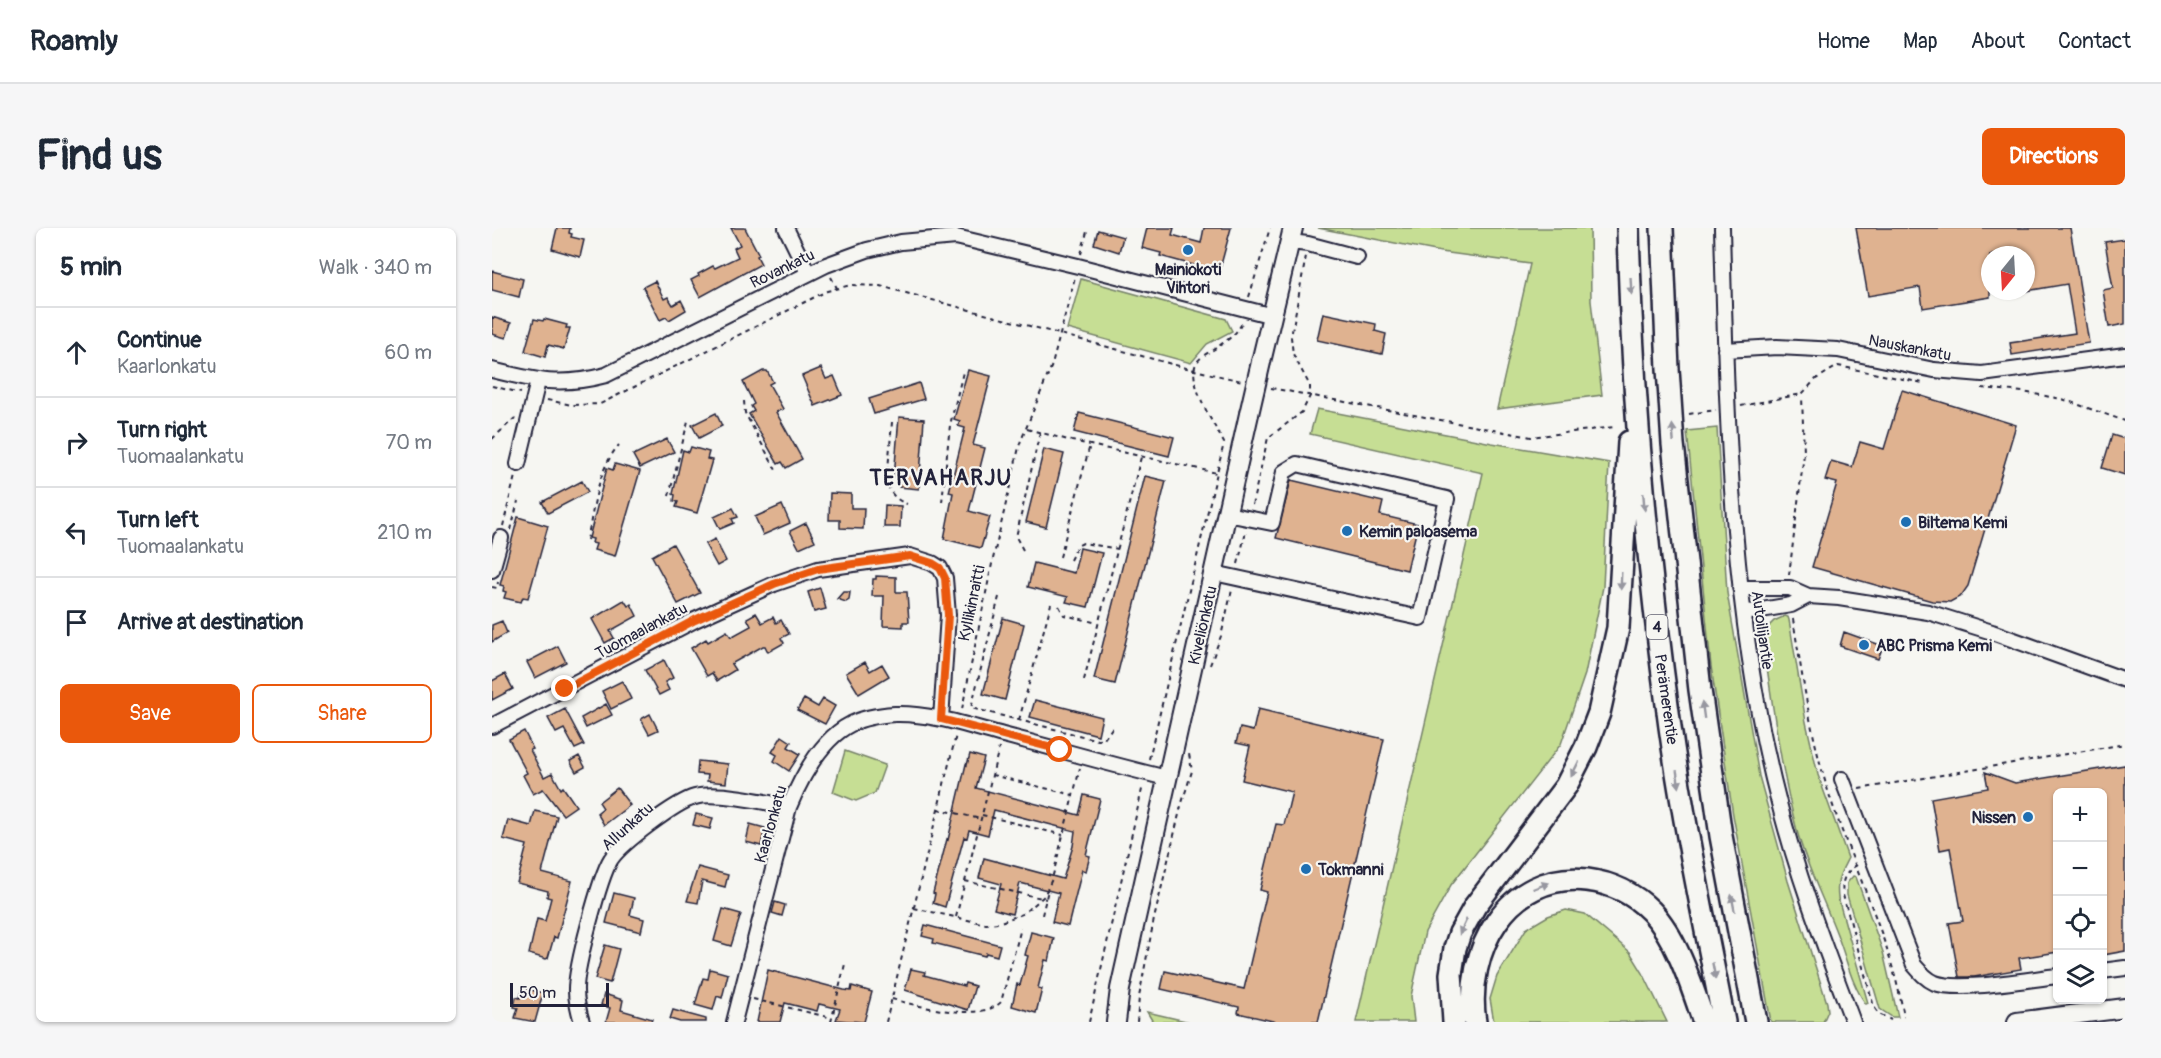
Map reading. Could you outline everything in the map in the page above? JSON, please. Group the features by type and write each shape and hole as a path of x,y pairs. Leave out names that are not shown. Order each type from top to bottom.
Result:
{"highway":[{"name":"Perämerentie","path":"1629,228 1636,397 1653,596 1670,728 1686,825 1724,1022"},
{"name":"Perämerentie","path":"1662,228 1672,422 1699,679 1721,836 1756,1022"},
{"path":"1454,1022 1451,974 1460,933 1474,906 1566,786 1586,747 1599,713 1618,628 1627,452 1636,397"},
{"path":"1475,1022 1473,996 1481,951 1498,918 1509,906 1538,886 1575,879 1614,886 1632,896 1651,912 1666,930 1687,975 1704,1022"}],"main road":[{"name":"Kiveliönkatu","path":"1116,1022 1120,989 1261,362 1297,238"},
{"path":"2018,1022 2125,1008"}],"street":[{"path":"786,228 808,273"},
{"name":"Autoilijantie","path":"1722,228 1728,438 1740,588 1753,678 1779,802 1797,866 1853,1022"},
{"name":"Rovankatu","path":"492,370 538,381 563,383 606,375 808,273 867,250 956,232 1273,316"},
{"path":"1297,238 1357,257"},
{"name":"Nauskankatu","path":"1725,350 1777,346 1838,350 1934,370 1982,374 2125,355"},
{"path":"518,464 538,381"},
{"path":"1214,573 1420,618 1447,499 1297,464 1284,472 1272,523 1227,514"},
{"path":"492,570 501,538"},
{"name":"Tuomaalankatu","path":"492,726 695,620 774,584 818,569 910,556 940,568 945,578 948,615 941,719"},
{"path":"1740,588 1790,588 1808,596 1839,598 1928,612 2125,680"},
{"path":"1744,613 1791,605 1808,596"},
{"name":"Kaarlonkatu","path":"734,1022 789,807 813,760 834,736 850,724 869,717 897,714 941,719 1167,778"},
{"path":"1844,785 1914,965 1924,977 1935,983 1956,986 2053,976"},
{"name":"Allunkatu","path":"582,1022 576,991 578,972 604,874 612,858 668,812 694,797 712,795 789,807"},
{"path":"2107,970 2125,968"}],"path":[{"name":"Kyllikinraitti","path":"886,1022 959,723 1020,443 1052,365 1088,228"},
{"path":"1251,291 1270,228"},
{"path":"1208,670 1221,636 1268,438 1302,412 1310,396 1310,386 1293,354 1297,238"},
{"path":"830,274 837,289"},
{"path":"492,386 533,404 600,404 827,291 851,285 880,286 1249,383"},
{"path":"1148,763 1224,443 1207,412 1195,382 1194,370 1198,360 1235,334 1241,326"},
{"path":"1737,407 1802,394 1816,379 1838,366 1933,384"},
{"path":"942,502 950,425 963,372"},
{"path":"1267,387 1531,437 1614,427"},
{"path":"1978,388 2023,392 2062,399 2125,421"},
{"path":"1789,578 1804,454 1802,394"},
{"path":"744,401 745,413 776,470"},
{"path":"492,440 513,419 533,404"},
{"path":"1687,414 1719,409"},
{"path":"669,496 688,422"},
{"path":"892,422 887,482 895,498 908,504"},
{"path":"1026,429 1217,473"},
{"path":"1023,550 1017,537 1040,432"},
{"path":"587,540 604,468 619,445"},
{"path":"1060,557 1090,445"},
{"path":"1084,680 1141,457"},
{"path":"501,538 518,464"},
{"path":"1070,560 1077,546 1083,543 1118,549"},
{"path":"971,708 999,597"},
{"path":"1019,720 1051,604"},
{"path":"1059,606 1064,615 1099,624"},
{"path":"962,707 1098,740 1104,739 1112,728"},
{"path":"956,917 1002,735"},
{"path":"1830,795 1844,785 2125,744"},
{"path":"1137,1022 1139,997 1154,919 1181,806 1192,771 1187,750"},
{"path":"1042,915 1083,756"},
{"path":"992,775 1073,795"},
{"path":"1089,1022 1144,782"},
{"path":"938,809 1063,835"},
{"path":"1872,859 1849,870 1842,885 1874,1007 1879,1014 1891,1020"},
{"path":"965,881 1046,899"},
{"path":"914,908 986,924 998,923 1022,914 1041,898 1049,887"},
{"path":"980,1017 998,1008 1001,1002 1021,928"},
{"path":"741,996 831,1020 845,964"},
{"path":"892,999 959,1017"}],"green space":[{"path":"1318,228 1590,228 1591,301 1602,395 1497,409 1530,264 1441,252"},
{"path":"1081,279 1226,319 1232,331 1207,344 1191,363 1067,329"},
{"path":"1317,409 1609,463 1603,587 1585,674 1561,744 1451,885 1425,932 1411,996 1414,1022 1356,1022 1483,473 1310,434"},
{"path":"1717,428 1727,593 1759,776 1788,881 1827,1003 1828,1011 1823,1022 1771,1022 1733,815 1711,666 1687,431"},
{"path":"1785,616 1789,620 1806,722 1818,775 1848,858 1839,877 1838,898 1868,1003 1866,1004 1853,980 1806,858 1797,831 1786,782 1762,633 1774,621"},
{"path":"845,751 885,765 875,793 856,801 833,792"},
{"path":"1853,876 1856,877 1883,952 1898,1017 1892,1017 1880,1009 1847,895 1847,883"},
{"path":"1566,910 1585,914 1630,952 1667,1022 1494,1022 1490,999 1497,976 1526,929 1548,916"},
{"path":"1147,1012 1190,1022 1153,1022"}],"building":[{"path":"557,228 570,228 571,237 584,240 580,257 552,249"},
{"path":"731,228 745,228 759,255 757,256 761,264 700,297 691,280 713,266 715,268 738,257 734,248 740,245"},
{"name":"Mainiokoti Vihtori","path":"1147,228 1174,228 1172,235 1201,243 1204,228 1231,228 1219,272 1160,256 1161,253 1142,248"},
{"path":"1856,228 2070,228 2089,343 2012,355 2010,343 2075,333 2067,284 2035,289 2035,246 1981,246 1981,298 1923,308 1920,287 1868,296"},
{"path":"1098,230 1123,237 1119,252 1094,244"},
{"path":"2125,239 2125,324 2109,327 2103,290 2113,288 2105,242"},
{"path":"492,271 523,279 519,297 492,290"},
{"path":"655,281 664,299 668,297 673,305 681,300 686,310 669,320 666,317 660,320 643,287"},
{"path":"1323,313 1376,324 1375,331 1386,334 1382,354 1317,340"},
{"path":"492,317 511,323 506,338 492,334"},
{"path":"534,319 543,321 544,319 567,325 566,328 570,328 564,349 548,345 545,357 525,351"},
{"path":"821,368 826,379 834,376 842,395 815,406 802,376"},
{"path":"968,370 991,376 973,445 985,448 969,511 990,517 981,548 944,539 953,493 949,492 965,428 958,426 960,421 954,419"},
{"path":"767,371 773,382 769,384 783,409 776,412 802,459 786,468 782,462 778,464 749,414 754,411 751,406 754,404 743,382"},
{"path":"919,383 924,399 874,414 869,399"},
{"name":"Biltema Kemi","path":"1902,390 2016,425 1968,586 1961,596 1950,602 1932,601 1812,567 1837,483 1825,480 1831,461 1852,467 1860,442 1884,449"},
{"path":"716,413 722,426 699,438 692,425"},
{"path":"1079,413 1174,437 1169,456 1074,432"},
{"path":"899,417 924,419 919,489 899,487 900,477 894,477"},
{"path":"2112,435 2125,439 2125,475 2102,468"},
{"path":"667,439 674,452 640,468 633,455"},
{"path":"691,447 709,452 707,459 712,460 697,513 676,507 678,502 674,501 675,495 673,494 683,450 689,452"},
{"path":"1044,449 1064,454 1046,527 1026,522"},
{"path":"615,464 640,471 615,556 594,550 596,544 592,543 593,539 589,538 607,468 613,470"},
{"path":"1145,476 1166,481 1115,684 1094,679"},
{"name":"Kemin paloasema","path":"1291,480 1383,502 1380,515 1418,524 1407,570 1276,538"},
{"path":"582,481 588,492 548,513 542,502"},
{"path":"830,493 851,494 851,508 864,508 863,529 840,528 840,520 829,520"},
{"path":"782,505 790,523 763,535 755,517"},
{"path":"885,505 901,506 900,527 884,527"},
{"path":"733,508 738,517 732,519 734,523 720,529 714,517"},
{"path":"518,517 548,526 528,598 523,597 521,602 504,598 506,592 503,591 504,586 500,585"},
{"path":"806,523 815,541 799,548 790,531"},
{"path":"715,539 726,561 717,566 705,544"},
{"path":"673,544 700,593 678,604 652,556"},
{"path":"1080,548 1102,553 1088,607 1066,602 1068,597 1028,587 1034,563 1074,573"},
{"path":"876,576 896,577 896,592 907,592 909,622 903,622 903,627 883,626 884,596 872,596 873,579 876,579"},
{"path":"820,588 826,609 814,612 808,592"},
{"path":"843,592 850,592 849,600 846,602 837,599"},
{"path":"624,600 628,606 631,604 637,616 610,631 614,638 605,643 592,619"},
{"path":"756,613 762,623 773,617 776,623 781,620 789,634 781,638 784,643 768,652 763,646 731,664 735,670 717,681 712,673 707,676 691,648 706,639 708,642 727,631 731,637 751,626 747,618"},
{"path":"1003,618 1024,624 1005,700 983,694"},
{"path":"502,621 507,633 492,642 492,625"},
{"path":"1844,632 1883,646 1878,659 1840,646"},
{"path":"558,646 566,662 535,678 527,662"},
{"path":"664,660 673,678 665,682 669,690 659,695 645,670"},
{"path":"865,662 870,671 882,664 889,676 859,694 846,673"},
{"path":"505,674 513,689 492,700 492,681"},
{"path":"622,681 631,699 611,709 602,691"},
{"path":"804,699 818,707 823,699 835,706 825,724 797,710"},
{"path":"1035,700 1102,717 1098,735 1030,717"},
{"path":"606,704 612,715 586,728 581,718"},
{"path":"565,709 584,745 575,749 564,729 556,733 548,718"},
{"path":"1258,709 1384,739 1318,1022 1277,1022 1238,1013 1239,1007 1161,989 1165,971 1244,989 1267,892 1260,890 1276,824 1284,825 1292,792 1242,780 1250,746 1236,743 1240,728 1253,731"},
{"path":"650,714 658,730 649,734 641,719"},
{"path":"524,731 533,749 530,750 544,777 552,773 561,789 563,787 576,806 563,815 543,789 533,794 523,775 527,773 509,739"},
{"path":"782,736 791,742 788,747 800,754 789,771 774,761 777,755 772,752"},
{"path":"970,754 984,758 976,788 1079,815 1084,795 1100,799 1086,855 1090,856 1086,871 1082,870 1068,926 1052,922 1059,893 1020,883 1012,914 994,909 1001,884 979,878 984,858 1063,879 1075,831 994,810 988,835 969,830 967,838 964,837 945,907 933,903 935,894 933,893"},
{"path":"579,756 585,767 576,772 570,761"},
{"path":"698,761 728,764 726,783 707,781 708,775 697,774"},
{"path":"2125,765 2125,951 2107,954 2107,788 2053,788 2053,953 2019,958 2021,969 1974,977 1959,977 1949,923 1963,921 1950,848 1940,850 1931,798 1988,788 1985,772 2015,783"},
{"path":"617,788 630,805 604,825 597,813 603,808 599,802"},
{"path":"535,811 557,816 542,873 572,881 557,938 554,937 546,959 529,954 537,919 545,921 551,898 547,897 548,891 517,883 527,845 503,839 508,820 531,826"},
{"path":"696,814 713,818 710,829 693,825"},
{"path":"750,824 765,828 761,846 746,842"},
{"path":"698,867 728,875 725,887 702,881 698,903 687,901"},
{"path":"614,893 634,898 630,915 644,919 641,932 606,923"},
{"path":"775,902 785,905 782,916 772,913"},
{"path":"723,909 741,914 731,946 714,941"},
{"path":"925,925 1000,945 997,956 986,953 985,956 933,943 934,939 922,936"},
{"path":"1031,932 1054,938 1049,961 1045,960 1038,988 1042,989 1036,1013 1012,1006 1017,984 1020,985 1028,956 1025,955"},
{"path":"605,945 619,949 610,983 595,979"},
{"path":"710,969 728,974 722,998 717,996 713,1010 695,1005 703,978 708,979"},
{"path":"911,969 964,986 965,983 975,986 968,1010 905,990"},
{"path":"768,970 844,990 851,991 852,986 872,992 864,1022 836,1020 840,1009 819,1004 817,1011 785,1003 780,1022 757,1022"},
{"path":"523,988 543,993 535,1022 515,1018 518,1008 514,1007 516,997 520,998"},
{"path":"604,994 623,1000 621,1010 652,1019 651,1022 606,1022 610,1008 601,1005"},
{"path":"673,1010 706,1019 706,1022 680,1022 670,1019"}],"place":[{"name":"Mainiokoti Vihtori","path":"1188,250"},
{"name":"Biltema Kemi","path":"1906,522"},
{"name":"Kemin paloasema","path":"1347,531"},
{"name":"ABC Prisma Kemi","path":"1864,645"},
{"name":"Nissen","path":"2028,817"},
{"name":"Tokmanni","path":"1306,869"}],"district":[{"name":"TERVAHARJU","path":"941,477"}],"route":[{"path":"565,689 695,620 774,584 818,569 910,556 925,559 940,568 945,578 948,615 941,719 1060,750"}]}
